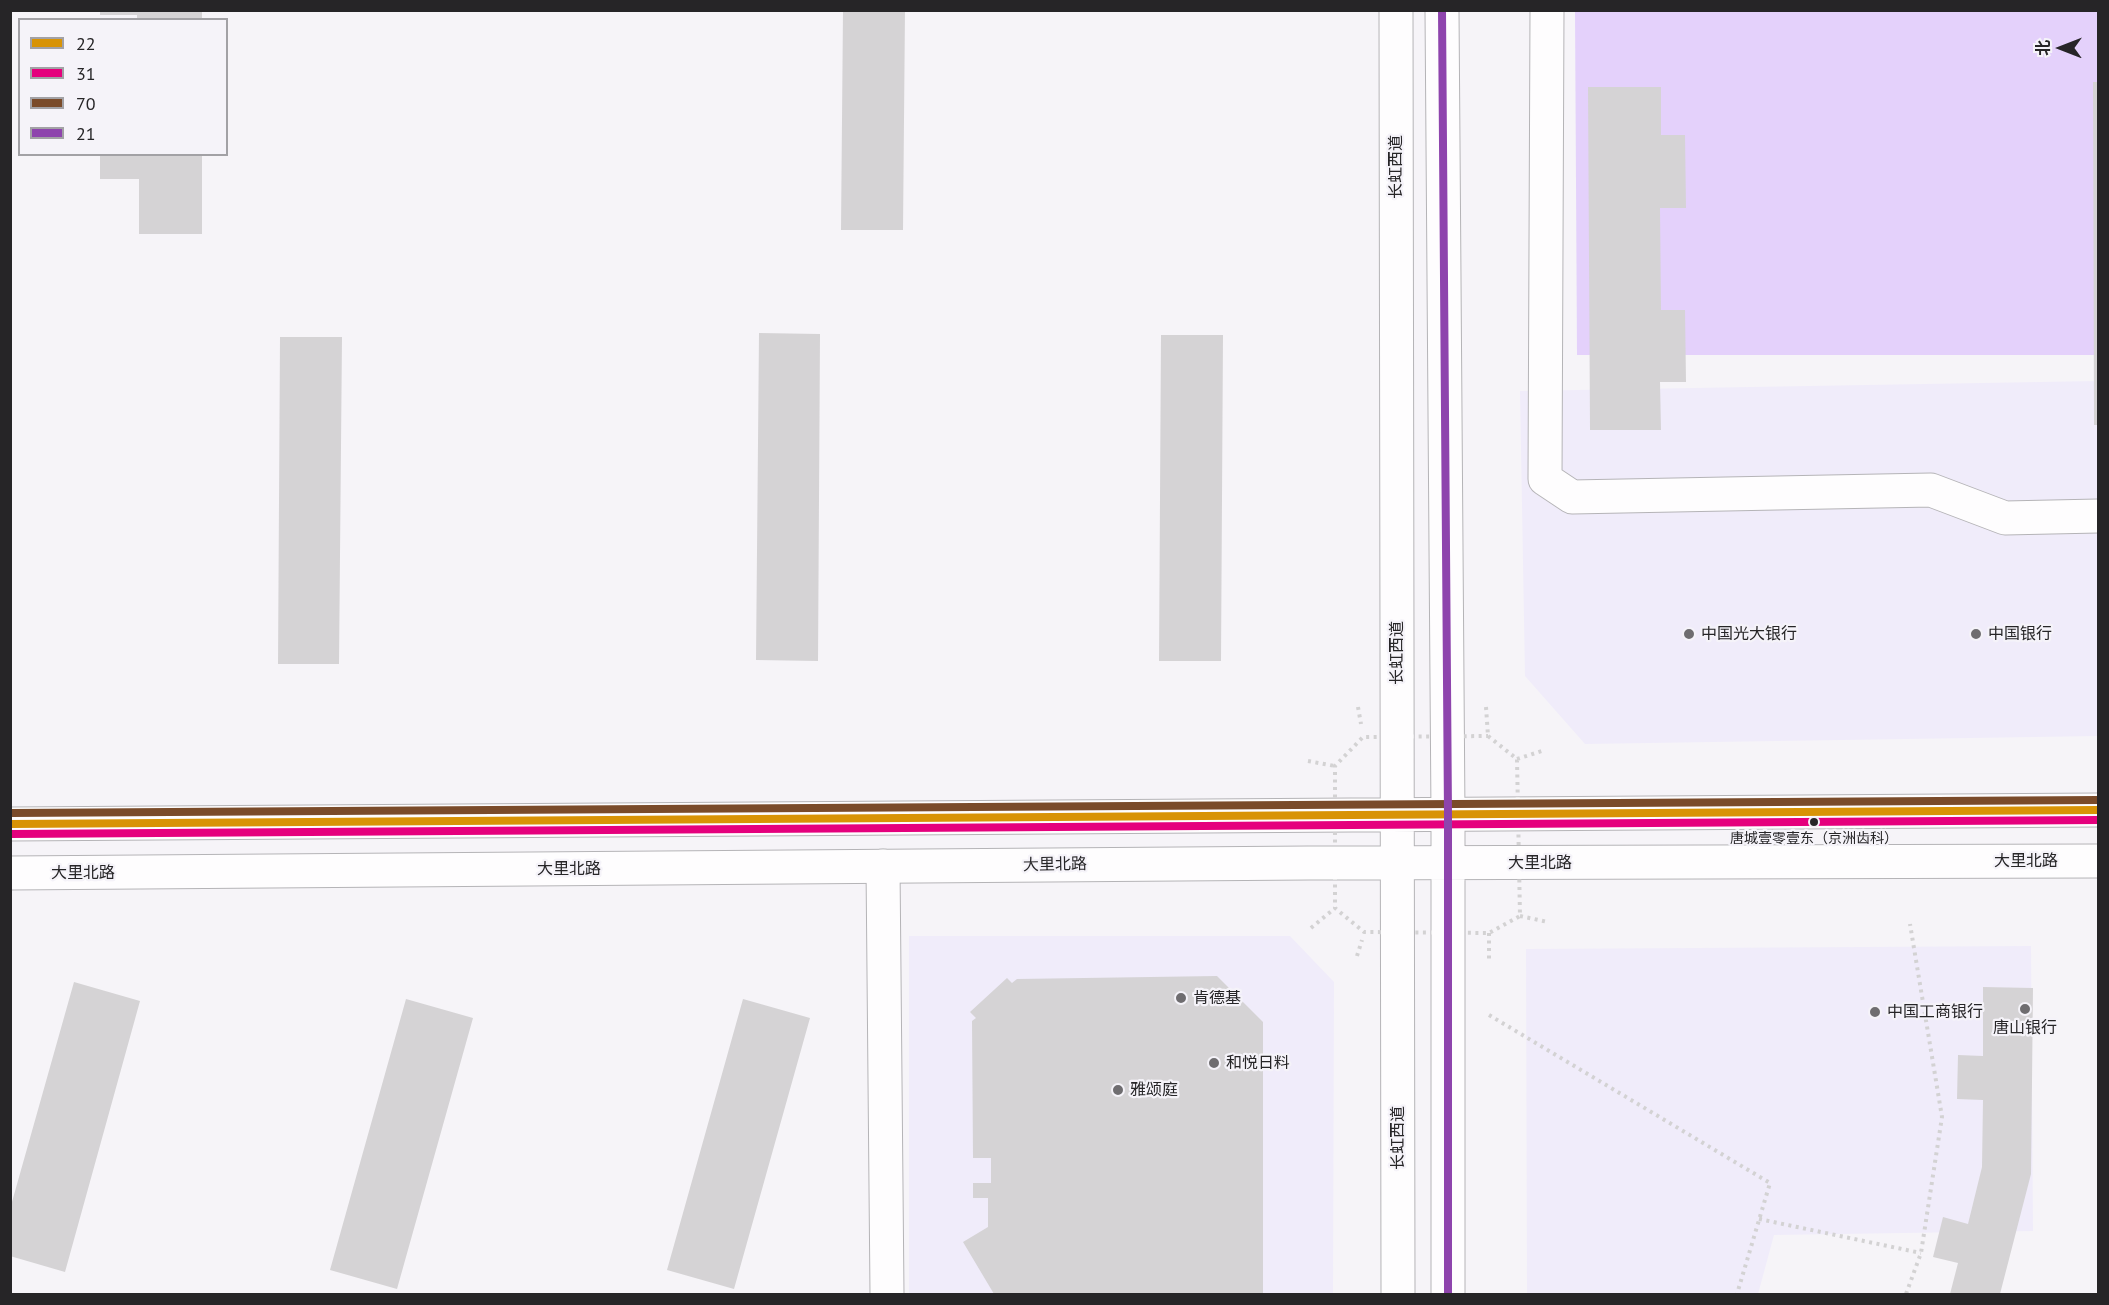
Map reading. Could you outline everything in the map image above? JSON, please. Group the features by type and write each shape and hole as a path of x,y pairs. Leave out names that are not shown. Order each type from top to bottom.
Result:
{"main road":[{"name":"长虹西道","path":"1396,10 1398,1294"},
{"path":"1442,10 1448,815 1448,1294"},
{"path":"1547,10 1545,479 1572,497 1931,490 2005,518 2098,516"},
{"path":"10,824 2098,810"},
{"name":"大里北路","path":"10,873 1398,862 2098,861"},
{"path":"883,866 887,1294"}],"path":[{"path":"1486,707 1488,736"},
{"path":"1517,759 1545,750"},
{"path":"1308,761 1335,766"},
{"path":"1311,928 1335,908"},
{"path":"1520,916 1548,922"},
{"path":"1906,1294 1921,1253 1942,1117 1910,924"},
{"path":"1357,956 1364,932"},
{"path":"1489,933 1489,959"},
{"path":"1489,1015 1770,1183 1737,1294"},
{"path":"1759,1219 1921,1253"}],"shaded area":[{"path":"1575,11 2098,11 2098,355 1577,355"},
{"path":"2098,381 2098,736 1585,744 1525,676 1520,391"},
{"name":"雅颂庭","path":"909,936 1290,936 1334,982 1333,1294 909,1294"},
{"path":"2031,946 2033,1231 1774,1235 1758,1294 1527,1294 1526,949"}],"building":[{"path":"100,10 202,10 202,18 137,18 137,15 100,15"},
{"path":"843,10 905,10 903,230 841,230"},
{"path":"2093,82 2098,82 2098,425 2094,425"},
{"path":"1588,87 1661,87 1661,135 1685,135 1686,208 1660,208 1661,310 1685,310 1686,382 1660,382 1661,430 1590,430"},
{"path":"100,156 202,156 202,234 139,234 139,179 100,179"},
{"path":"759,333 820,334 818,661 756,660"},
{"path":"1161,335 1223,335 1221,661 1159,661"},
{"path":"280,337 342,337 339,664 278,664"},
{"name":"雅颂庭","path":"1217,976 1263,1022 1263,1294 994,1294 963,1242 988,1227 988,1198 973,1198 973,1183 991,1183 991,1158 973,1158 972,1021 976,1018 970,1012 1007,978 1012,983 1017,979"},
{"path":"74,982 140,1001 65,1272 10,1256 10,1209"},
{"path":"1983,987 2033,988 2031,1174 2000,1294 1950,1294 1958,1263 1933,1257 1943,1217 1968,1224 1982,1167 1983,1100 1957,1099 1958,1055 1983,1056"},
{"path":"406,999 473,1018 397,1289 330,1270"},
{"path":"743,999 810,1018 734,1289 667,1270"}],"transit line":[{"name":"21","path":"1442,10 1448,815 1448,1294"},
{"name":"70","path":"10,813 2098,800"},
{"name":"22","path":"10,824 2098,810"},
{"name":"31","path":"10,834 2098,820"}],"place":[{"name":"中国光大银行","path":"1689,634"},
{"name":"中国银行","path":"1976,634"},
{"name":"唐城壹零壹东（京洲齿科）","path":"1814,822"},
{"name":"肯德基","path":"1181,998"},
{"name":"唐山银行","path":"2025,1009"},
{"name":"中国工商银行","path":"1875,1012"},
{"name":"和悦日料","path":"1214,1063"},
{"name":"雅颂庭","path":"1118,1090"}]}
